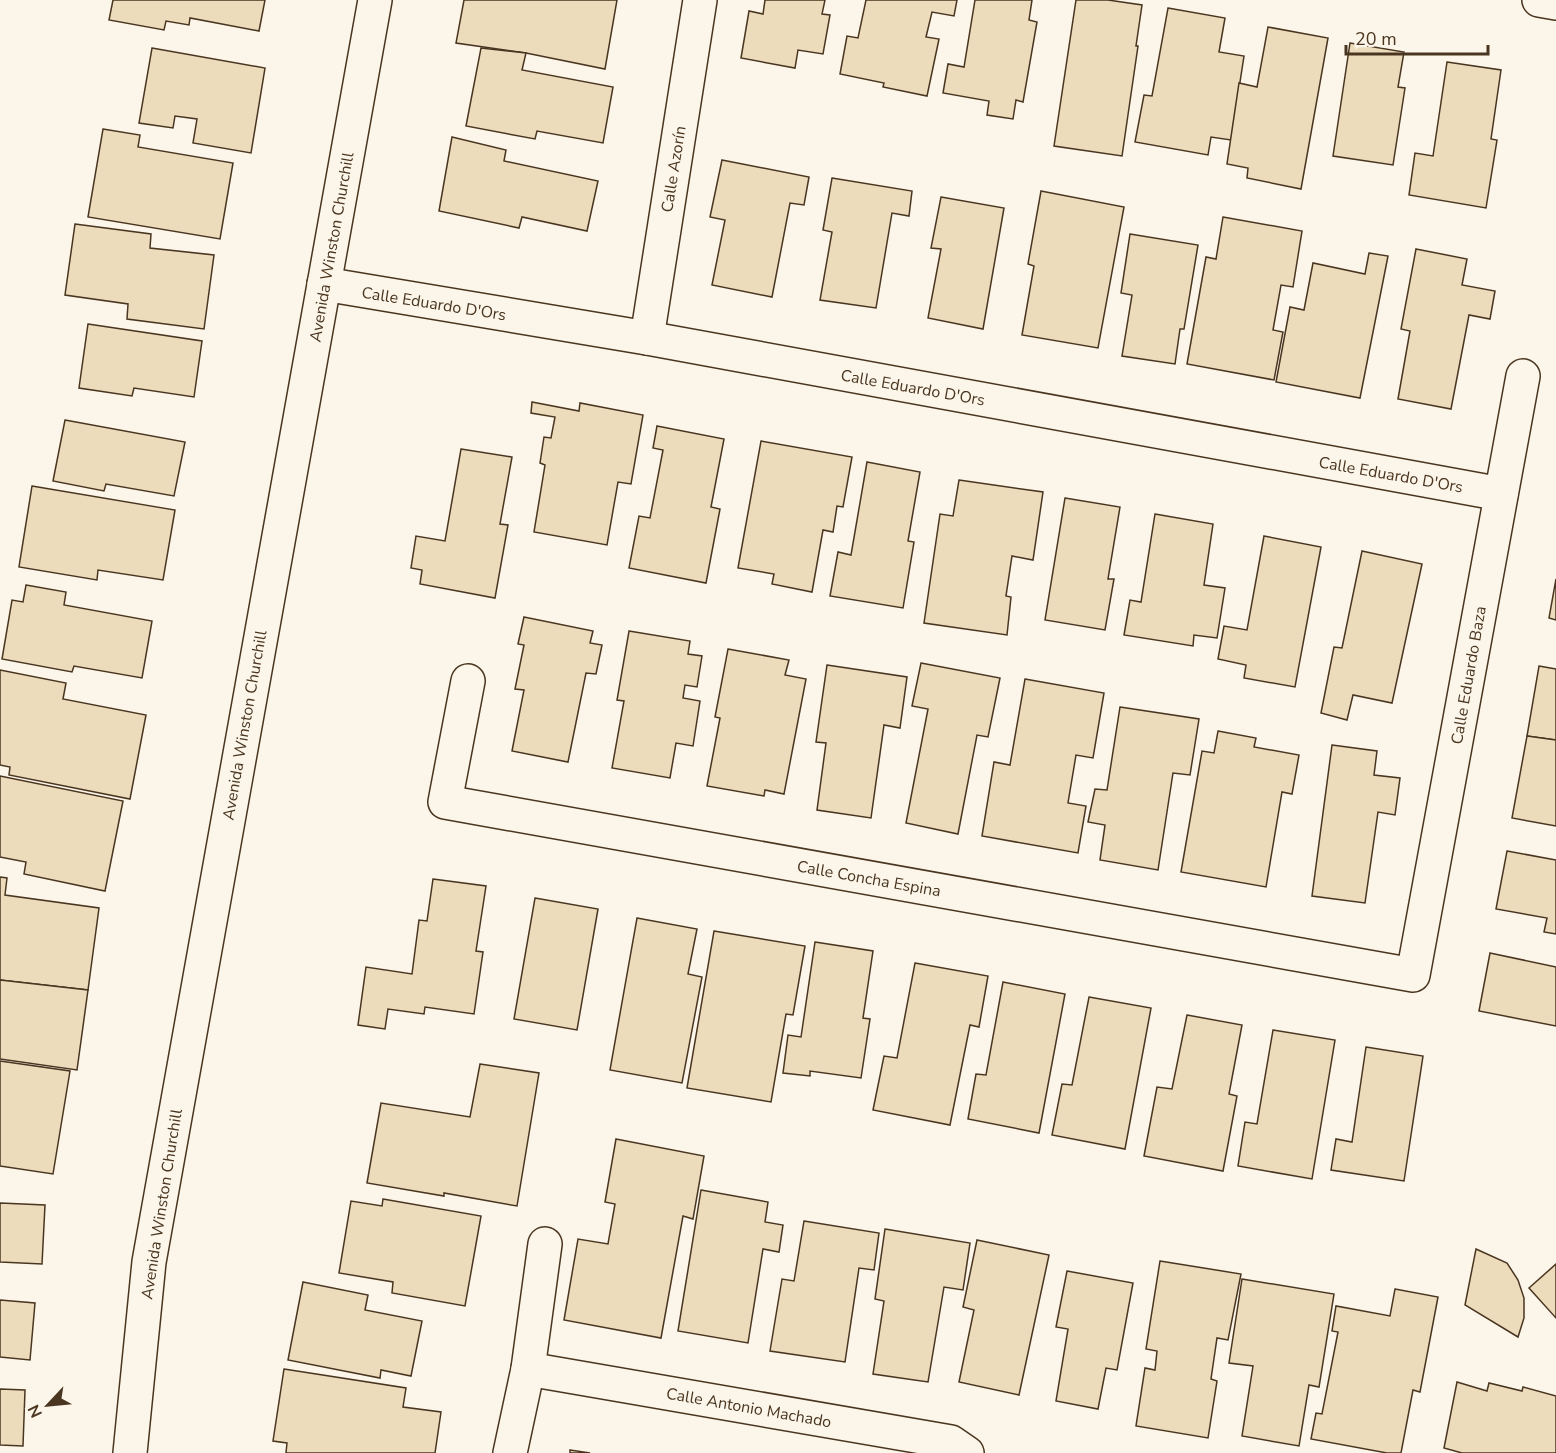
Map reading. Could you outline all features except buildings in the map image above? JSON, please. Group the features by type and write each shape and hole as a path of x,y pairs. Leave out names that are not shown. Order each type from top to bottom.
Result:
{"street":[{"name":"Avenida Winston Churchill","path":"130,1453 148,1262 375,0"},
{"name":"Calle Azorín","path":"647,338 700,0"},
{"path":"1539,0 1556,3"},
{"name":"Calle Eduardo D'Ors","path":"324,284 647,338 1501,495"},
{"name":"Calle Eduardo Baza","path":"1413,975 1523,376"},
{"name":"Calle Concha Espina","path":"468,681 446,802 1413,975"},
{"path":"510,1453 528,1369 545,1244"},
{"name":"Calle Antonio Machado","path":"528,1369 951,1442 967,1453"}]}
